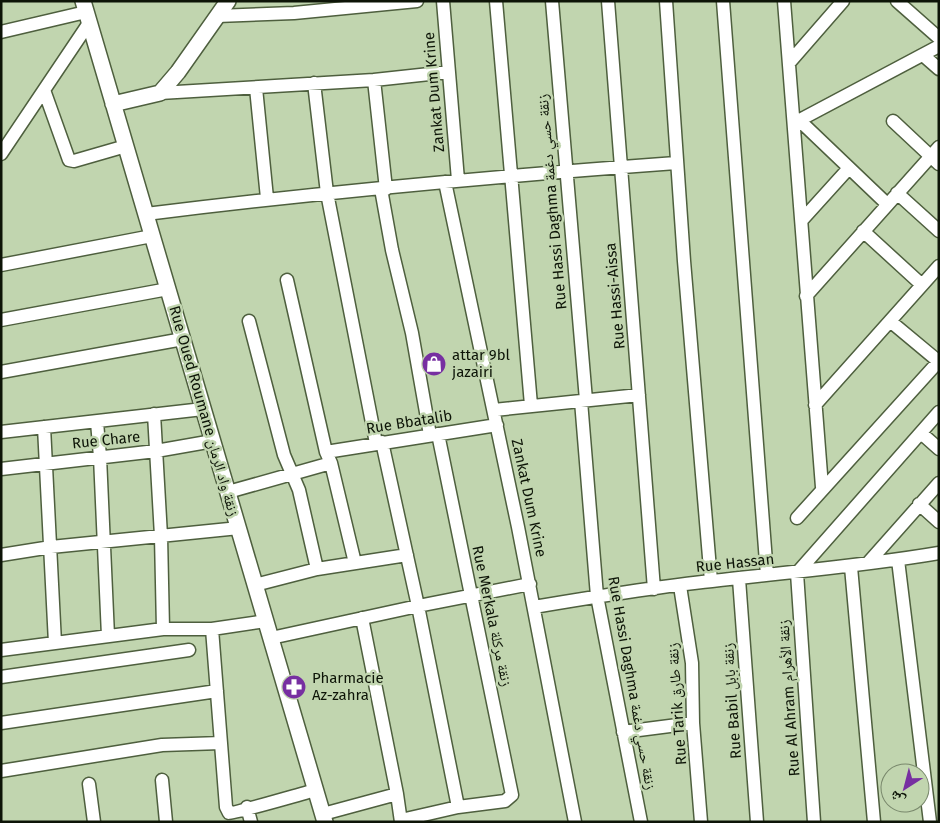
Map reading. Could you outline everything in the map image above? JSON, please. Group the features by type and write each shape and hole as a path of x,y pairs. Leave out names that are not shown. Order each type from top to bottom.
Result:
{"street":[{"path":"160,93 178,72 228,1"},
{"path":"217,16 327,5 417,1"},
{"name":"Zankat Dum Krine","path":"443,1 458,180"},
{"path":"496,1 531,405"},
{"name":"Rue Hassi Daghma زنقة حسي دغمة","path":"552,1 597,596 641,822"},
{"name":"Rue Hassi-Aissa","path":"608,1 654,589"},
{"path":"666,1 676,163 711,581"},
{"path":"723,1 767,576"},
{"path":"784,1 789,63 797,122 806,296 822,487"},
{"path":"789,63 843,1"},
{"path":"897,1 939,38"},
{"path":"3,34 86,12"},
{"path":"3,148 44,90 86,12"},
{"name":"Rue Oued Roumane زنقة واد الرمان","path":"86,12 324,818"},
{"path":"797,122 939,46"},
{"path":"923,55 939,69"},
{"path":"113,104 160,93 374,80 448,72"},
{"name":"Rue Merkala زنقة مركلة","path":"374,80 383,189 392,250 472,595 511,788 511,798 505,802 458,807"},
{"path":"314,83 327,193 379,443 418,606 458,807 401,821 398,794 362,618"},
{"path":"256,88 267,198"},
{"path":"44,90 69,160 74,161 126,146"},
{"path":"806,296 897,193 936,156 893,121"},
{"path":"797,122 887,204"},
{"path":"146,214 267,198 383,189 458,180 676,163"},
{"path":"802,220 849,168"},
{"name":"Zankat Dum Krine","path":"445,182 530,584 575,822"},
{"path":"897,193 939,231"},
{"path":"863,231 922,285"},
{"path":"1,265 152,236"},
{"path":"815,405 939,266"},
{"path":"287,280 328,458 355,563"},
{"path":"1,320 168,288"},
{"path":"249,321 284,455 299,490 317,569"},
{"path":"797,518 822,487 938,361 890,321"},
{"path":"1,372 183,339"},
{"path":"494,410 639,395"},
{"path":"1,432 203,409"},
{"path":"796,573 939,412"},
{"path":"154,414 164,630"},
{"path":"97,422 108,636"},
{"name":"Rue Bbatalib","path":"228,492 292,473 328,458 379,443 497,425"},
{"path":"44,427 55,643"},
{"path":"921,433 939,449"},
{"name":"Rue Chare","path":"1,469 156,451 213,441"},
{"path":"868,563 939,483"},
{"path":"920,504 939,522"},
{"path":"1,555 50,547 239,528"},
{"name":"Rue Hassan","path":"534,607 597,596 711,581 851,567 939,553"},
{"path":"255,585 317,569 407,555"},
{"path":"898,560 930,822"},
{"path":"851,567 874,822"},
{"name":"Rue Al Ahram زنقة الأهرام","path":"796,573 814,822"},
{"name":"Rue Babil زنقة بابل","path":"739,578 757,822"},
{"path":"271,638 530,584"},
{"name":"Rue Tarik زنقة طارق","path":"680,586 692,663 701,822"},
{"path":"1,650 108,636 164,630 212,629 266,621"},
{"path":"212,629 227,810 232,814 247,807 316,790"},
{"path":"1,677 189,650"},
{"path":"1,722 217,691"},
{"path":"623,732 694,723"},
{"path":"1,771 162,745 222,743"},
{"path":"162,780 166,822"},
{"path":"89,784 94,822"},
{"path":"324,818 398,794"},
{"path":"247,807 251,822"}],"place":[{"name":"attar 9bl jazairi","path":"434,364"},
{"name":"Pharmacie Az-zahra","path":"294,687"}]}
